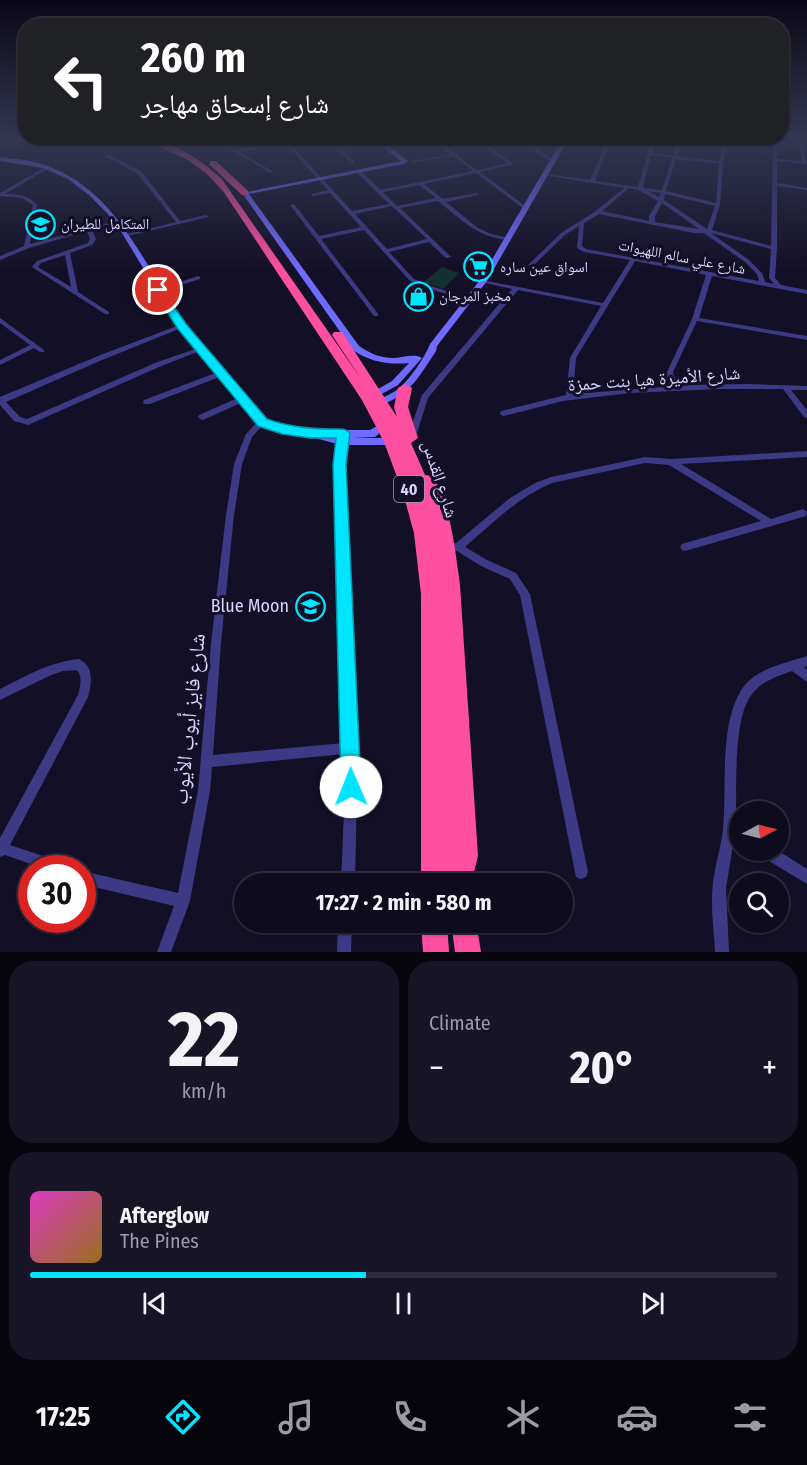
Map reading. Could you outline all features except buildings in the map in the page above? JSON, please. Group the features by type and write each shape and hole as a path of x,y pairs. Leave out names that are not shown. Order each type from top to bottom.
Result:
{"highway":[{"name":"شارع القدس","path":"221,182 375,400 417,476 436,553 441,597 450,819 457,873"},
{"path":"233,182 246,195"},
{"path":"405,388 401,407 453,548 466,856 461,873"},
{"name":"شارع القدس","path":"375,400 383,426 392,442 411,493 422,533 430,594 433,873"},
{"path":"435,933 436,952"},
{"path":"465,933 468,952"}],"street":[{"path":"0,194 21,182"},
{"path":"75,182 82,186 129,235 158,290 182,326 262,422 282,430 392,442"},
{"path":"147,182 179,223"},
{"path":"305,182 246,195 356,348 365,355 380,360 396,362 418,358"},
{"path":"324,182 414,281 470,300"},
{"path":"372,182 448,257"},
{"path":"490,182 526,208"},
{"path":"375,400 393,398 405,388 432,351 433,346 483,281 542,182"},
{"path":"595,182 663,192 718,205"},
{"path":"640,189 642,182"},
{"path":"652,222 652,216 661,200 667,182"},
{"path":"706,232 718,205 720,182"},
{"path":"382,191 420,183 476,230 489,236 508,239"},
{"path":"779,287 772,279 775,184 807,189"},
{"path":"531,265 563,234 598,212 628,187"},
{"path":"640,189 661,200 755,269 762,278 762,284"},
{"path":"314,195 332,192"},
{"path":"0,194 23,196 33,201 34,210 27,247"},
{"path":"351,213 476,194"},
{"path":"292,205 376,315"},
{"path":"598,212 706,232 774,248"},
{"path":"129,235 206,217"},
{"path":"0,258 27,247 117,221"},
{"name":"شارع علي سالم اللهيوات","path":"582,221 579,247 632,261 807,292"},
{"path":"318,238 364,228"},
{"path":"89,229 93,239 92,243 39,262 35,267 107,313"},
{"path":"386,252 431,240"},
{"path":"67,252 75,293"},
{"path":"569,398 573,358 632,261"},
{"path":"681,388 675,383 670,372 695,319 709,275"},
{"path":"158,290 198,278"},
{"path":"483,281 605,305"},
{"path":"411,438 424,397 515,289"},
{"path":"695,319 807,338"},
{"path":"0,320 42,351"},
{"path":"182,326 100,358 1,401 17,419 28,422 157,365 200,349"},
{"path":"0,363 33,346"},
{"path":"375,400 395,383 426,349 433,346"},
{"path":"147,402 220,374"},
{"path":"784,387 807,415"},
{"name":"شارع الأميرة هيا بنت حمزة","path":"504,413 569,398 681,388 807,387"},
{"path":"202,417 242,399"},
{"name":"شارع فايز أيوب الأيوب","path":"164,952 183,901 208,761 216,643 235,482 246,441 252,431 262,422"},
{"path":"342,437 372,434 383,426"},
{"path":"342,437 339,465 350,748 351,815 348,873"},
{"path":"581,872 525,594 513,576 453,548 516,497 539,484 637,461 672,462 807,454"},
{"path":"672,462 769,522"},
{"path":"685,547 803,513"},
{"path":"734,801 735,727 739,705 746,691 772,672 807,661"},
{"path":"0,695 49,670 71,664 83,667 86,684 83,697 1,849 19,855"},
{"path":"794,666 807,677"},
{"path":"208,761 350,748"},
{"path":"722,952 719,888 729,851"},
{"path":"782,861 807,877"},
{"path":"96,880 183,901"},
{"path":"344,952 345,933"}],"green space":[{"path":"442,267 459,273 443,289 424,282"}],"place":[{"name":"المتكامل للطيران","path":"40,224"},
{"name":"اسواق عين ساره","path":"479,267"},
{"name":"مخبز المرجان","path":"418,296"},
{"name":"Blue Moon","path":"310,606"}],"route":[{"path":"158,290 182,326 262,422 282,430 310,434 343,433 339,465 345,576 351,787"}]}
